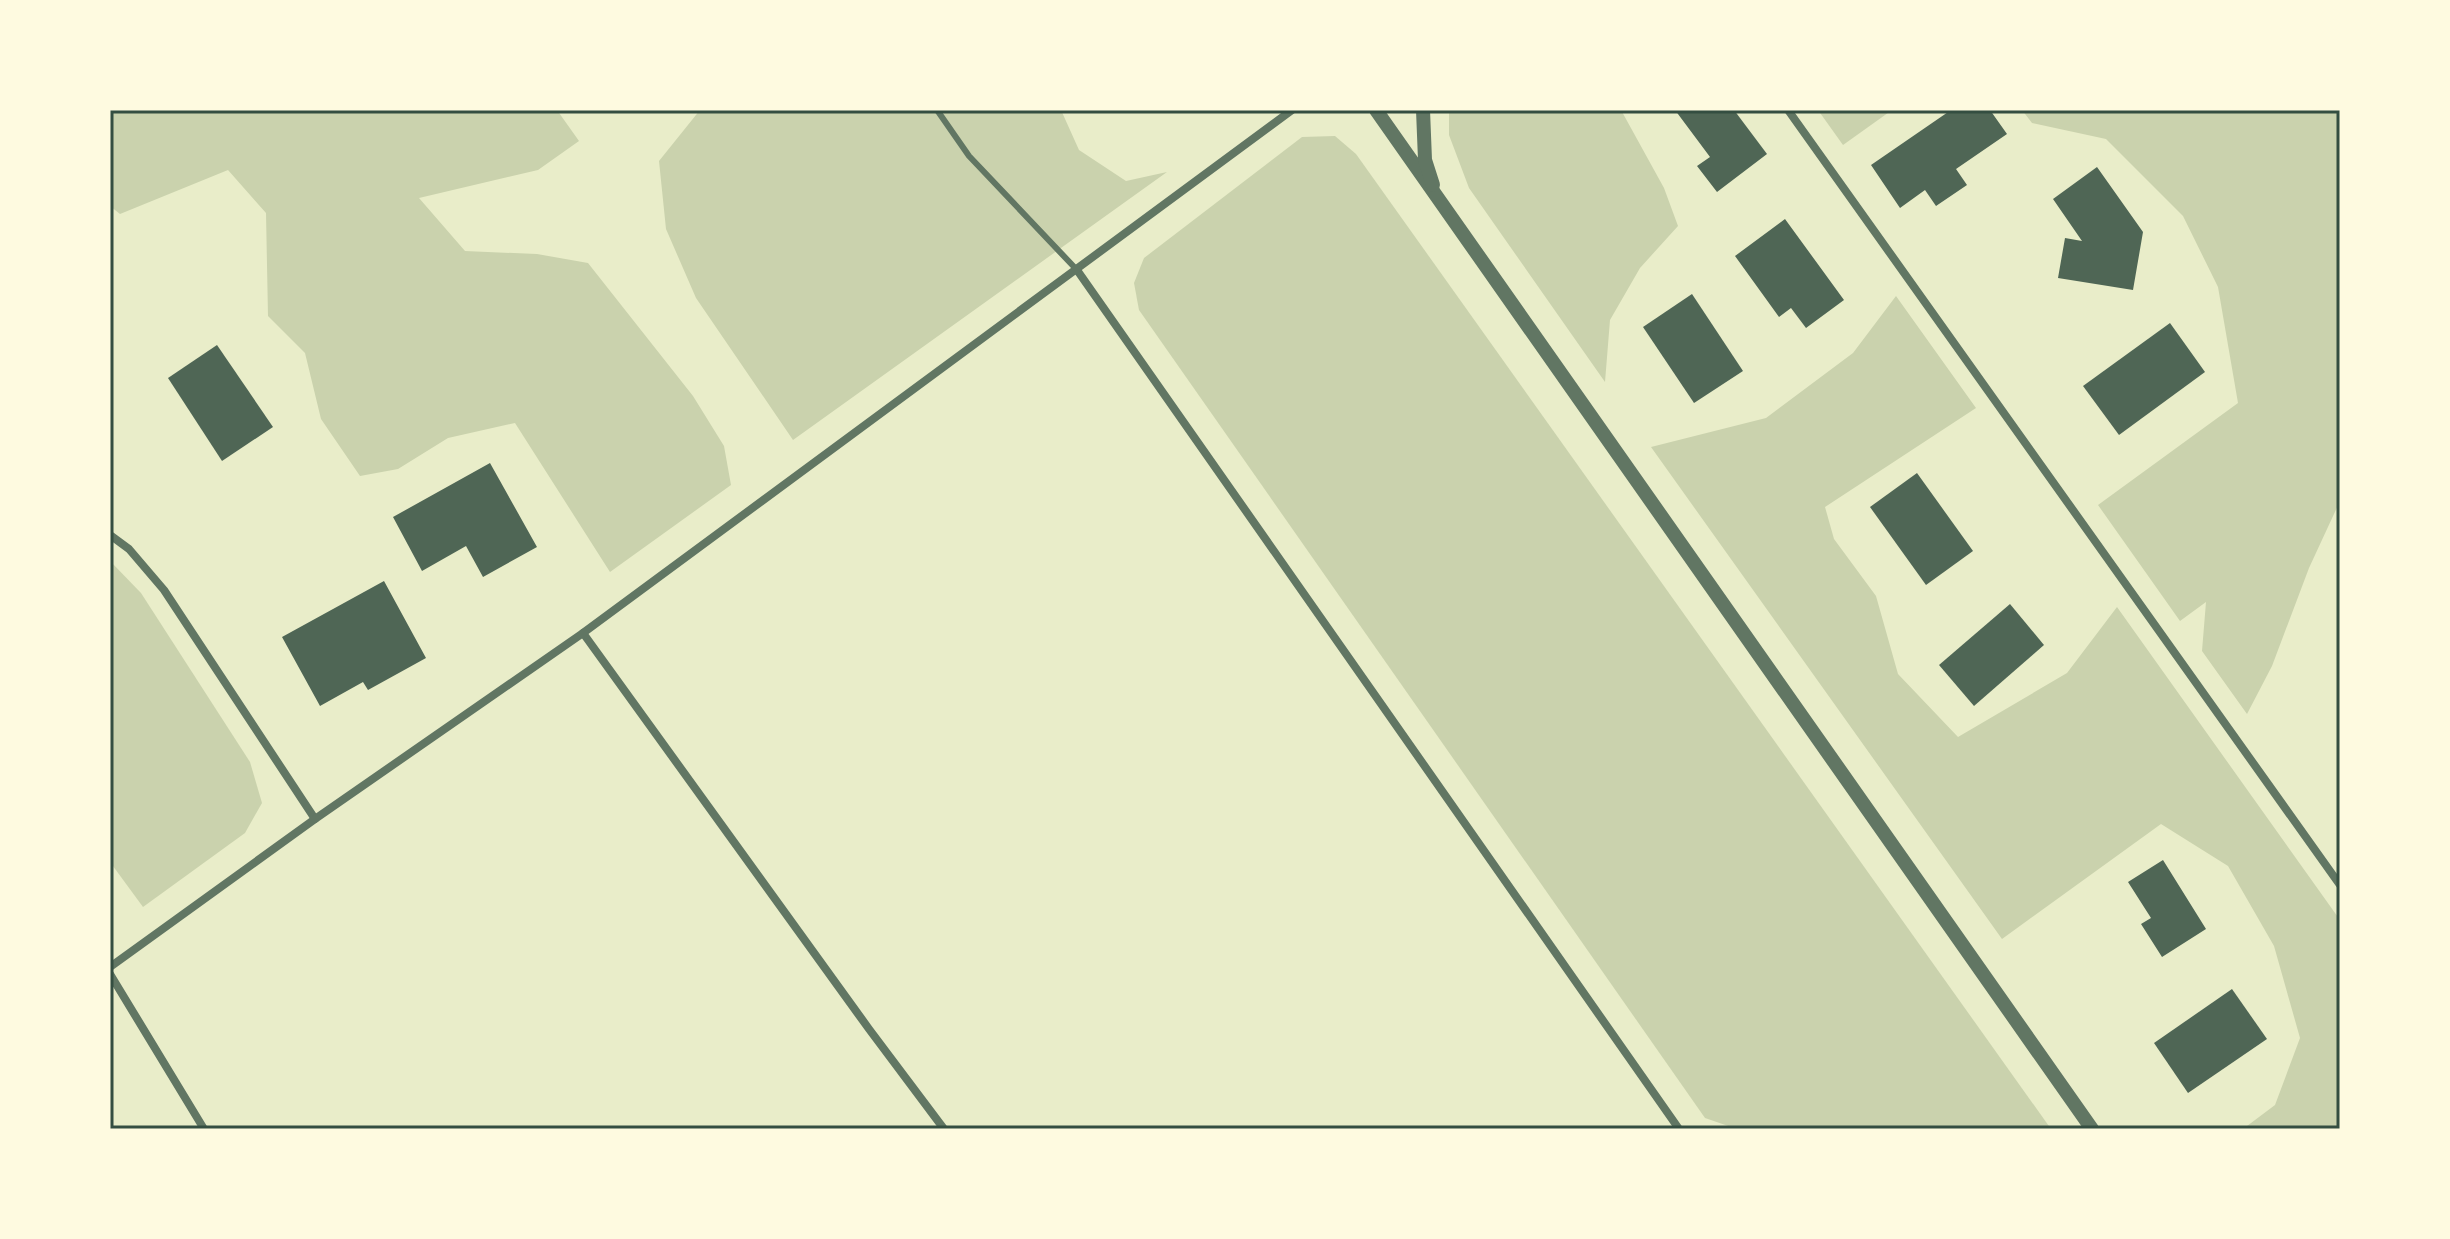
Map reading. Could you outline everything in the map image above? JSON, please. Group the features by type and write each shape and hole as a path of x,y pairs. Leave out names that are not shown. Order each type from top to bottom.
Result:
{"street":[{"path":"110,967 315,819 583,633 1292,110"},
{"path":"1376,110 2092,1129"},
{"path":"1423,110 1425,160 1437,197"},
{"path":"1788,110 2340,885"},
{"path":"1077,270 1679,1129"},
{"path":"110,535 129,549 164,590 315,819"},
{"path":"583,633 944,1129"},
{"path":"110,974 204,1129"}],"lane":[{"path":"937,110 969,156 1077,270"}],"green space":[{"path":"110,110 557,110 579,141 538,170 419,198 465,251 537,254 588,263 693,396 724,446 731,485 610,572 515,423 448,438 398,469 360,476 321,419 305,353 268,316 266,213 228,170 120,214 110,206"},
{"path":"700,110 1061,110 1079,150 1126,181 1167,172 793,440 696,298 666,229 659,161"},
{"path":"1449,110 1621,110 1664,188 1678,226 1640,268 1610,320 1605,382 1469,188 1449,135"},
{"path":"1818,110 1892,110 1843,145"},
{"path":"2022,110 2340,110 2340,501 2309,568 2272,666 2247,714 2202,651 2206,602 2180,621 2098,505 2238,403 2218,287 2183,216 2106,139 2032,123"},
{"path":"1335,136 1356,154 2051,1129 1737,1129 1705,1118 1139,310 1134,283 1144,258 1302,137"},
{"path":"1896,296 1976,408 1825,507 1834,539 1876,596 1898,674 1958,737 2067,673 2117,607 2340,920 2340,1129 2243,1129 2275,1105 2300,1038 2274,946 2228,866 2161,824 2002,939 1651,447 1766,418 1853,353"},
{"path":"110,561 141,593 250,762 262,803 245,833 143,907 110,862"}],"building":[{"path":"1675,110 1734,110 1767,154 1717,192 1697,166 1710,157"},
{"path":"1951,110 1990,110 2007,134 1956,169 1967,185 1936,206 1925,190 1900,208 1871,165"},
{"path":"2097,167 2143,232 2133,290 2058,278 2065,238 2082,241 2053,199"},
{"path":"1785,219 1844,300 1806,328 1791,308 1779,317 1735,256"},
{"path":"1692,294 1743,371 1694,403 1643,327"},
{"path":"2170,323 2205,372 2119,435 2083,386"},
{"path":"217,345 273,427 222,461 168,378"},
{"path":"490,463 537,547 483,577 466,546 422,571 393,517"},
{"path":"1917,473 1973,551 1926,585 1870,507"},
{"path":"384,581 426,658 368,690 363,682 320,706 282,637"},
{"path":"2010,604 2044,645 1974,706 1939,665"},
{"path":"2163,860 2206,929 2162,957 2141,924 2151,918 2128,882"},
{"path":"2232,989 2267,1039 2188,1093 2154,1043"}]}
